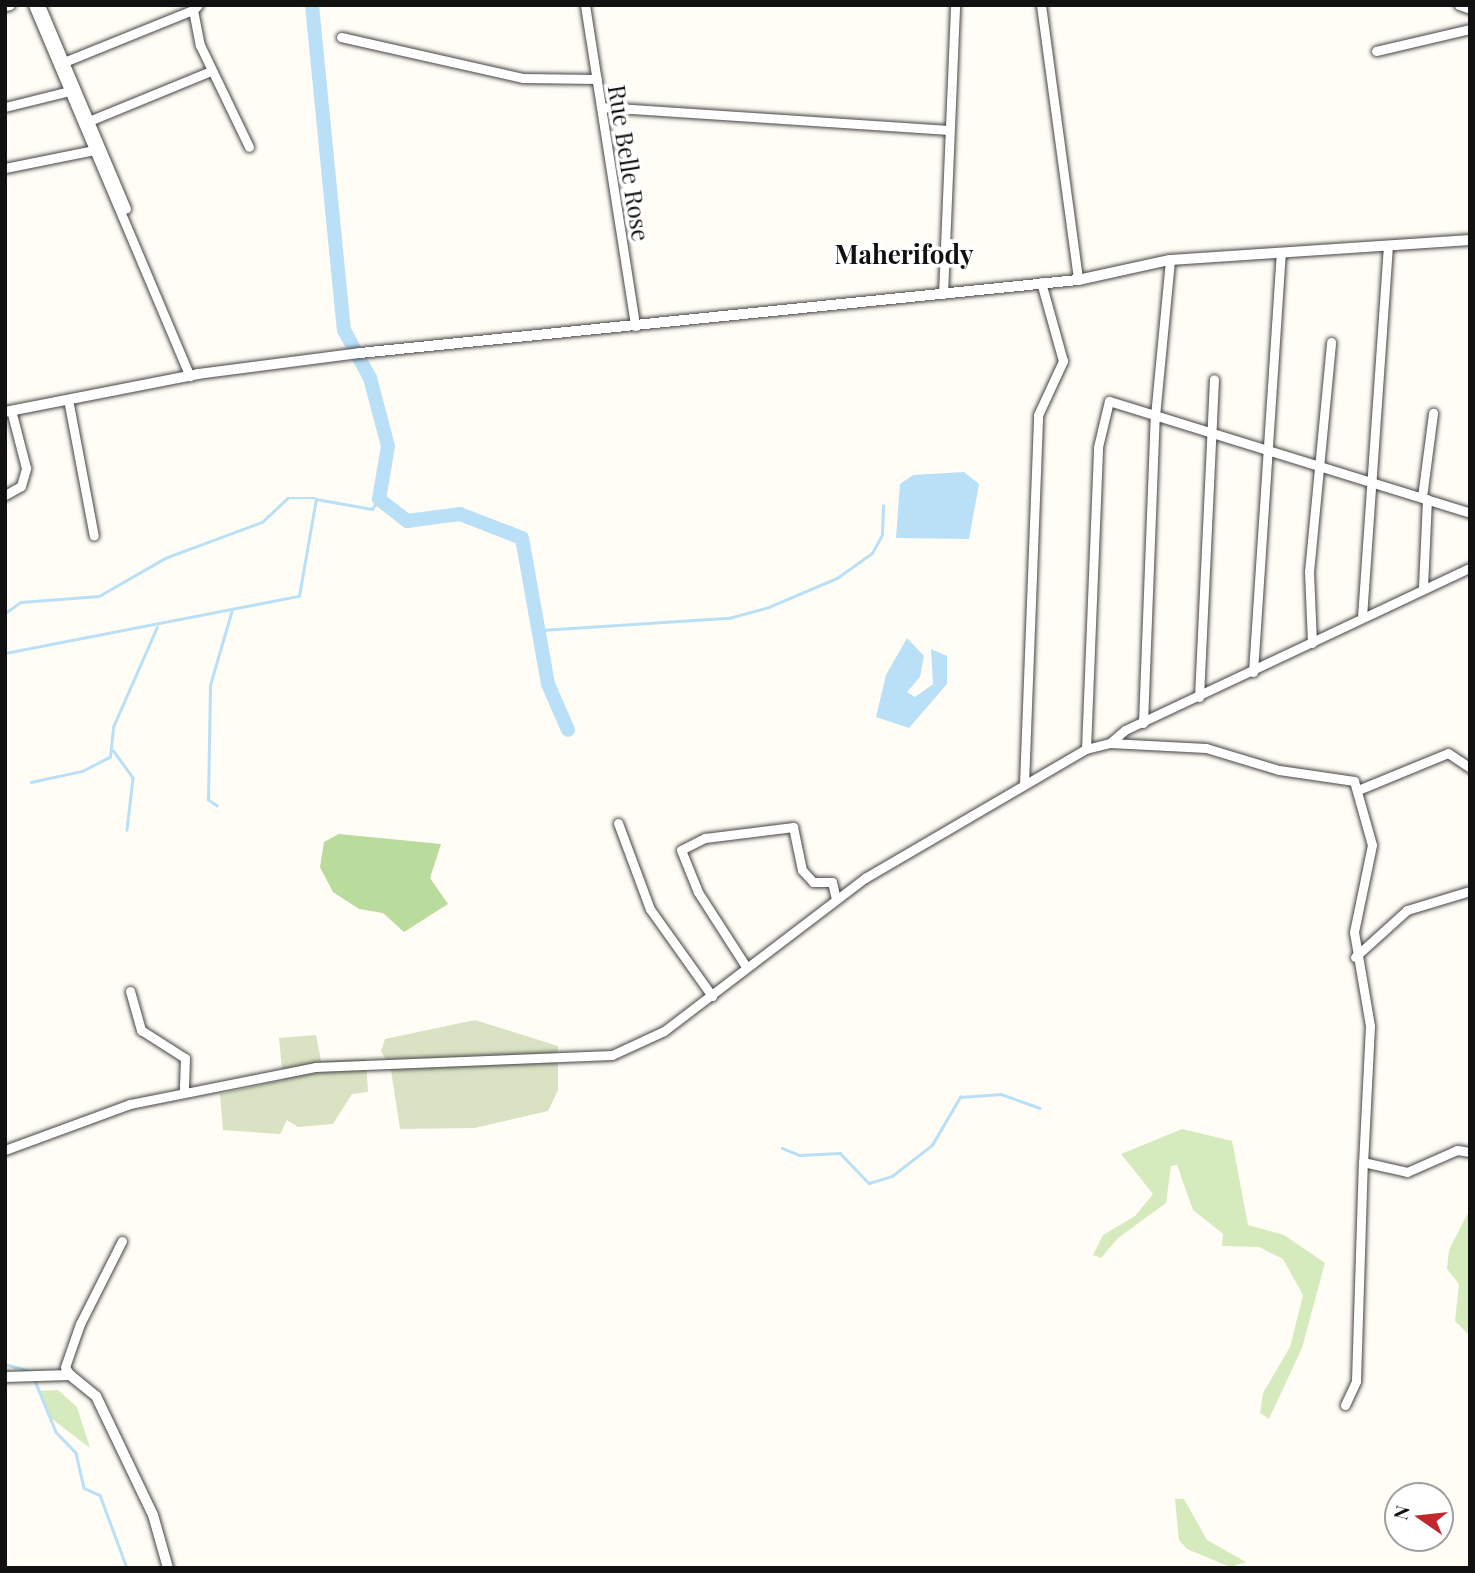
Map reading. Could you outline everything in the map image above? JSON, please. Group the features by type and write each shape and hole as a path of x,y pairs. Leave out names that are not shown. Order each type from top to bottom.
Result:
{"street":[{"path":"33,5 89,121 190,376"},
{"path":"40,5 64,62 69,91 161,299"},
{"name":"Rue Belle Rose","path":"585,5 635,326"},
{"path":"943,294 955,5"},
{"path":"1041,5 1078,280"},
{"path":"1459,5 1470,9"},
{"path":"64,62 196,8 211,71 249,147"},
{"path":"1376,51 1470,29"},
{"path":"341,37 523,78 597,79"},
{"path":"89,121 211,71"},
{"path":"5,107 69,91"},
{"path":"602,107 948,130"},
{"path":"5,169 94,150"},
{"path":"5,495 21,486 26,468 8,411 190,376 360,353 1078,280 1170,260 1470,240"},
{"path":"1362,617 1388,246"},
{"path":"1253,672 1281,253"},
{"path":"1143,723 1155,416 1170,260"},
{"path":"1024,784 1038,415 1063,361 1041,282"},
{"path":"1311,643 1317,467 1331,342"},
{"path":"1199,697 1209,434 1214,380"},
{"path":"68,399 94,536"},
{"path":"1086,749 1102,420 1109,401 1266,452 1470,513"},
{"path":"1423,587 1425,498 1433,413"},
{"path":"1110,743 1143,723 1253,672 1423,587 1470,568"},
{"path":"5,1150 184,1091 315,1067 612,1055 664,1031 712,996 746,965 836,899 1086,749 1110,743 1206,748 1279,770 1354,781 1372,845 1354,957 1370,1026 1356,1381 1345,1405"},
{"path":"1358,790 1448,753 1470,768"},
{"path":"618,823 650,909 712,996"},
{"path":"746,965 698,892 681,850 705,838 793,827 802,870 813,882 832,882 836,899"},
{"path":"1354,957 1407,910 1470,891"},
{"path":"130,991 141,1030 185,1058 184,1091"},
{"path":"1363,1162 1406,1172 1457,1150 1470,1152"},
{"path":"122,1241 80,1324 65,1367 70,1375 87,1387 106,1412 153,1514 168,1568"},
{"path":"5,1377 70,1375"}],"green space":[{"path":"339,834 441,844 430,878 448,904 404,932 383,913 359,909 333,892 320,867 324,842"},
{"path":"475,1020 558,1046 558,1090 548,1111 475,1128 400,1129 391,1070 381,1051 385,1039"},
{"path":"316,1035 321,1061 366,1059 368,1092 352,1094 333,1124 298,1127 287,1120 280,1134 223,1130 220,1094 283,1080 279,1038"},
{"path":"1182,1129 1232,1141 1248,1225 1284,1235 1325,1263 1302,1348 1269,1419 1260,1413 1263,1393 1290,1347 1303,1295 1283,1259 1259,1247 1222,1246 1223,1234 1193,1210 1177,1165 1171,1166 1166,1203 1118,1238 1101,1258 1093,1255 1103,1235 1135,1216 1153,1194 1121,1154"},
{"path":"1470,1209 1468,1334 1455,1321 1459,1284 1447,1269 1449,1250"},
{"path":"58,1390 77,1407 90,1448 48,1416 40,1391"},
{"path":"1175,1499 1184,1499 1207,1540 1246,1562 1230,1567 1187,1549 1179,1540"}],"water":[{"path":"964,472 979,484 969,539 896,538 900,484 913,475"},
{"path":"907,638 924,656 920,677 907,692 915,697 933,684 931,649 947,656 947,684 909,728 876,717 886,675"}],"waterway":[{"path":"312,5 344,330 370,378 388,446 379,499 407,521 460,514 522,538 548,684 568,730"},
{"path":"5,613 21,602 99,596 165,558 262,522 288,498 315,498"},
{"path":"5,653 299,596 316,499 372,509 379,499"},
{"path":"541,630 729,618 769,607 837,578 872,553 882,535 883,506"},
{"path":"217,806 208,800 210,685 232,610"},
{"path":"31,782 82,771 110,757 113,727 157,627"},
{"path":"113,750 133,778 127,830"},
{"path":"782,1148 799,1155 840,1153 869,1183 892,1176 932,1145 960,1097 1001,1094 1040,1108"},
{"path":"5,1230 5,1293"},
{"path":"5,1364 29,1371"},
{"path":"34,1378 56,1432 76,1453 84,1488 100,1495 127,1568"}],"district":[{"name":"Maherifody","path":"904,254"}]}
